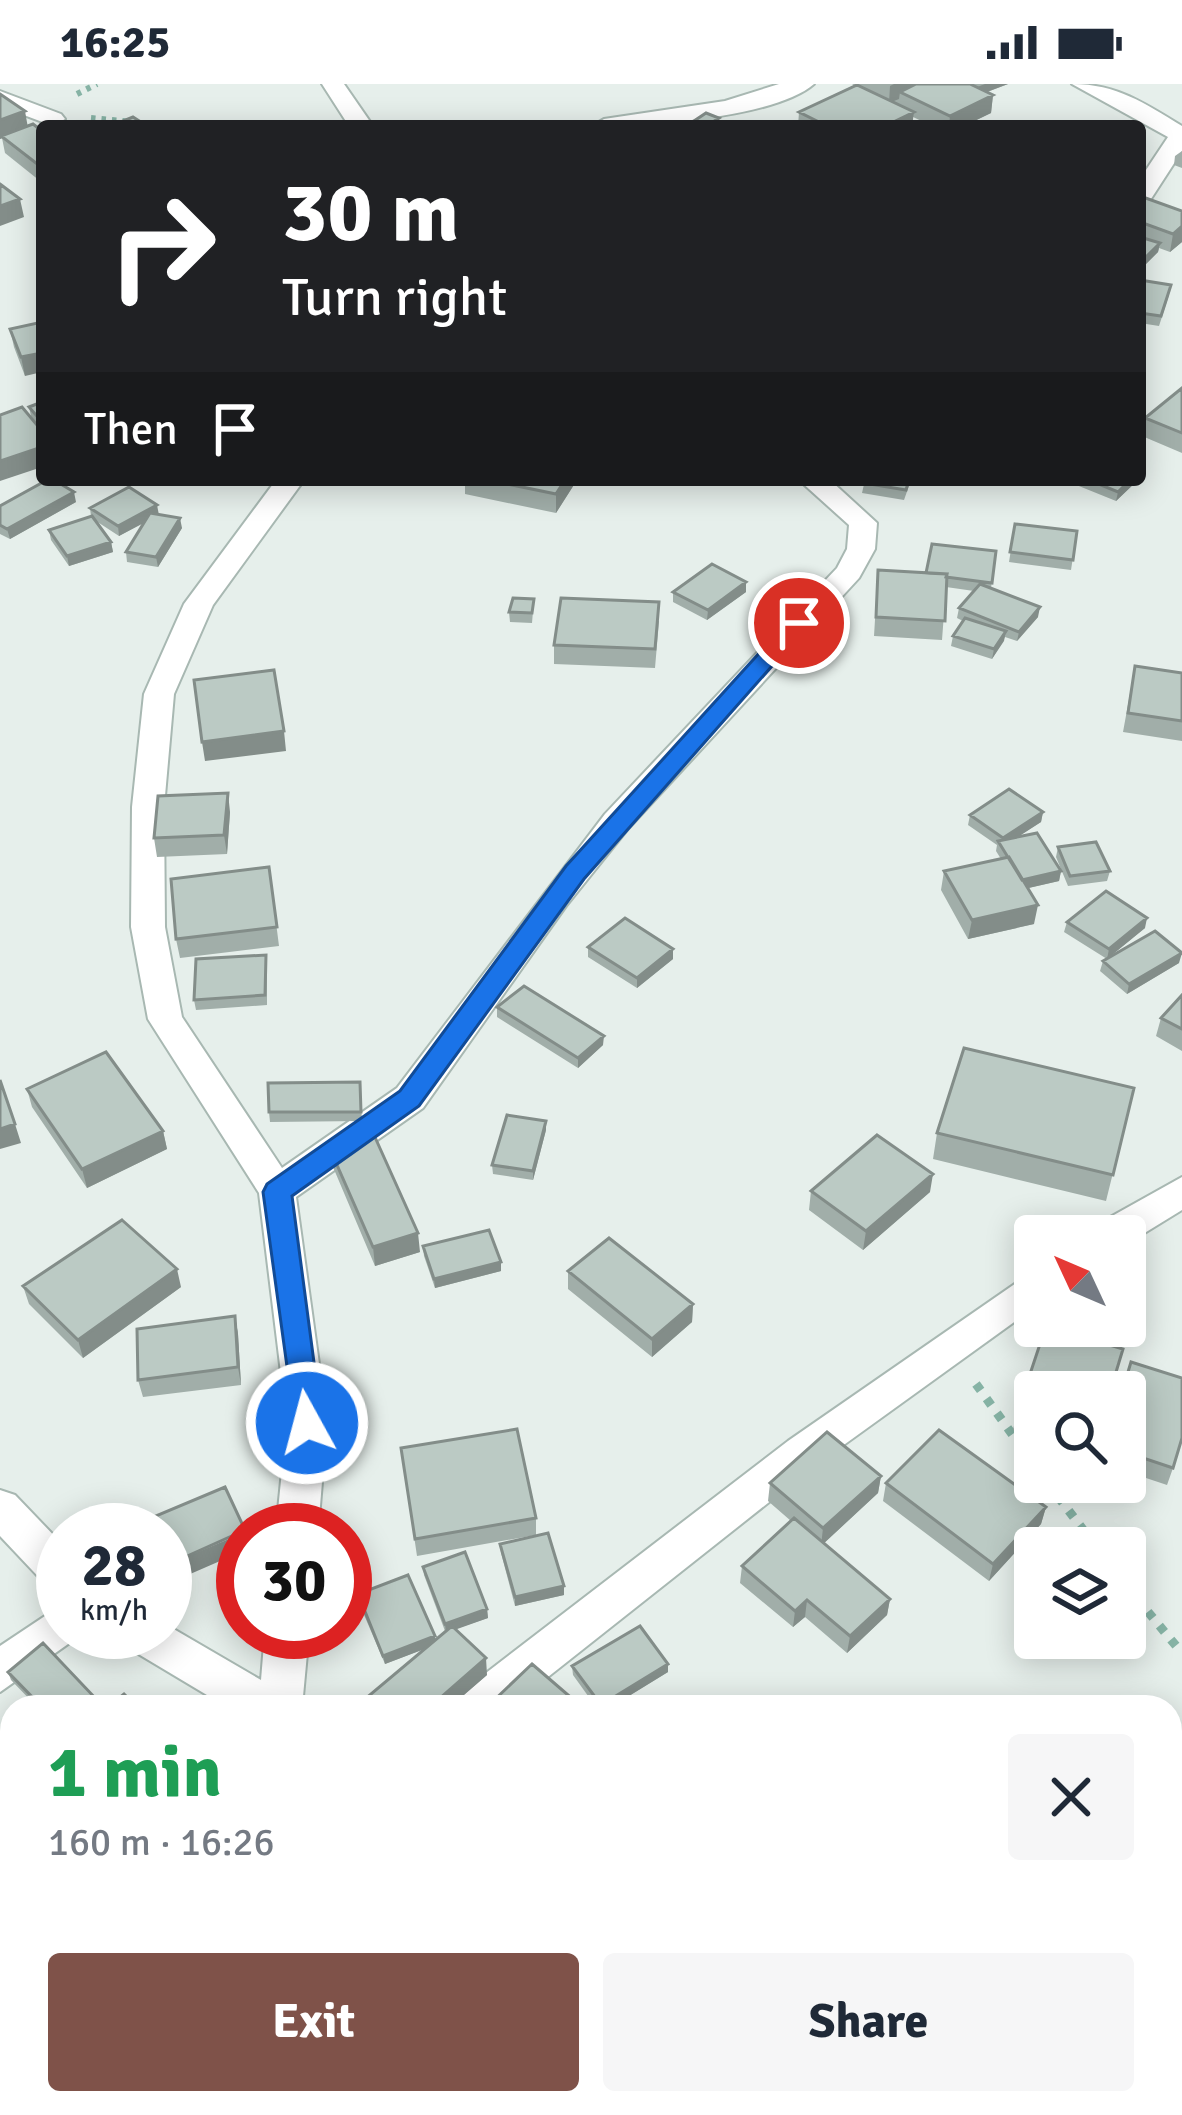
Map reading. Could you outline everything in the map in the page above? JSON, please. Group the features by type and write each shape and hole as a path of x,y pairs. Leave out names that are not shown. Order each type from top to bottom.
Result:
{"street":[{"path":"333,84 357,120"},
{"path":"643,120 728,107 803,84"},
{"path":"1083,84 1116,96 1181,135 1146,188"},
{"path":"0,98 53,119"},
{"path":"286,486 200,604 159,694 148,807 148,927 165,1019 277,1192 307,1423 300,1503"},
{"path":"277,1192 410,1099 604,837 849,572 861,549 863,524 820,486"},
{"path":"1144,1215 1182,1192"},
{"path":"491,1695 802,1453 1014,1301"},
{"path":"0,1508 36,1546"},
{"path":"0,1672 36,1644"},
{"path":"185,1659 246,1695"},
{"path":"281,1695 284,1659"}],"path":[{"path":"53,119 135,120"},
{"path":"949,1347 1014,1437"},
{"path":"1146,1609 1182,1653"}],"building":[{"path":"916,84 970,84 993,95 950,116 900,92"},
{"path":"857,85 914,112 897,120 815,120 799,112"},
{"path":"0,94 25,111 0,120"},
{"path":"706,113 719,118 716,120 696,120"},
{"path":"33,124 36,163 1,136"},
{"path":"0,184 20,199 0,206"},
{"path":"1146,198 1182,211 1182,226 1173,234 1146,224"},
{"path":"1146,239 1160,243 1146,257"},
{"path":"1146,281 1171,285 1161,316 1146,314"},
{"path":"36,323 36,354 21,357 10,329"},
{"path":"1182,388 1182,433 1146,417"},
{"path":"22,407 36,424 36,449 0,461 0,415"},
{"path":"36,486 64,486 74,492 7,529 0,525 0,506"},
{"path":"517,486 561,486 556,494"},
{"path":"129,487 157,505 118,526 90,508"},
{"path":"150,513 180,518 156,557 126,552"},
{"path":"92,516 111,542 67,556 49,530"},
{"path":"1015,524 1077,531 1073,560 1010,552"},
{"path":"932,544 996,551 992,583 926,573"},
{"path":"712,564 746,582 708,610 673,592"},
{"path":"878,570 947,574 945,621 876,617"},
{"path":"980,584 1040,607 1019,632 959,608"},
{"path":"513,598 534,599 532,613 509,612"},
{"path":"561,598 659,602 655,649 554,645"},
{"path":"965,618 1006,631 994,649 953,636"},
{"path":"1135,666 1182,673 1182,721 1128,713"},
{"path":"274,670 284,731 202,742 194,680"},
{"path":"1009,789 1043,812 1003,838 970,815"},
{"path":"228,793 224,835 154,838 158,796"},
{"path":"1037,833 1061,871 1022,880 998,841"},
{"path":"1096,842 1110,871 1070,876 1058,847"},
{"path":"1009,857 1038,905 972,920 944,871"},
{"path":"269,867 277,927 176,939 171,879"},
{"path":"1106,891 1147,918 1109,949 1067,922"},
{"path":"625,918 673,949 637,978 588,947"},
{"path":"1155,931 1182,953 1129,984 1103,961"},
{"path":"266,955 265,995 194,1000 196,959"},
{"path":"524,986 604,1036 578,1058 497,1007"},
{"path":"1182,995 1182,1029 1161,1018"},
{"path":"964,1048 1134,1088 1113,1175 937,1133"},
{"path":"106,1052 163,1131 82,1169 27,1089"},
{"path":"0,1080 15,1124 0,1129"},
{"path":"360,1082 361,1112 269,1112 268,1083"},
{"path":"507,1115 546,1121 533,1171 492,1165"},
{"path":"374,1135 418,1233 373,1247 330,1149"},
{"path":"877,1135 933,1174 866,1231 811,1191"},
{"path":"122,1220 177,1269 78,1340 23,1286"},
{"path":"489,1230 501,1262 434,1279 423,1246"},
{"path":"609,1238 693,1304 652,1339 568,1271"},
{"path":"235,1316 238,1367 138,1380 137,1329"},
{"path":"1039,1347 1123,1349 1116,1371 1031,1371"},
{"path":"1131,1362 1182,1378 1182,1438 1173,1468 1146,1459 1146,1371 1128,1371"},
{"path":"517,1429 536,1518 415,1539 401,1448"},
{"path":"939,1430 1014,1484 1014,1503 1046,1507 1027,1527 1014,1527 1014,1541 993,1564 886,1483"},
{"path":"827,1432 881,1476 823,1528 770,1483"},
{"path":"225,1487 232,1503 216,1503 216,1543 192,1554 192,1503 187,1503"},
{"path":"794,1518 890,1599 850,1636 807,1600 795,1611 742,1566"},
{"path":"548,1533 564,1586 515,1597 500,1544"},
{"path":"465,1552 487,1609 445,1624 423,1567"},
{"path":"408,1575 435,1636 383,1656 372,1629 372,1589"},
{"path":"452,1626 486,1658 444,1695 370,1695"},
{"path":"640,1626 668,1664 617,1695 594,1695 572,1666"},
{"path":"36,1649 36,1659 58,1659 92,1695 30,1695 8,1672"},
{"path":"532,1664 568,1695 500,1695"}],"route":[{"path":"307,1423 277,1192 410,1099 575,872 799,623"}]}
